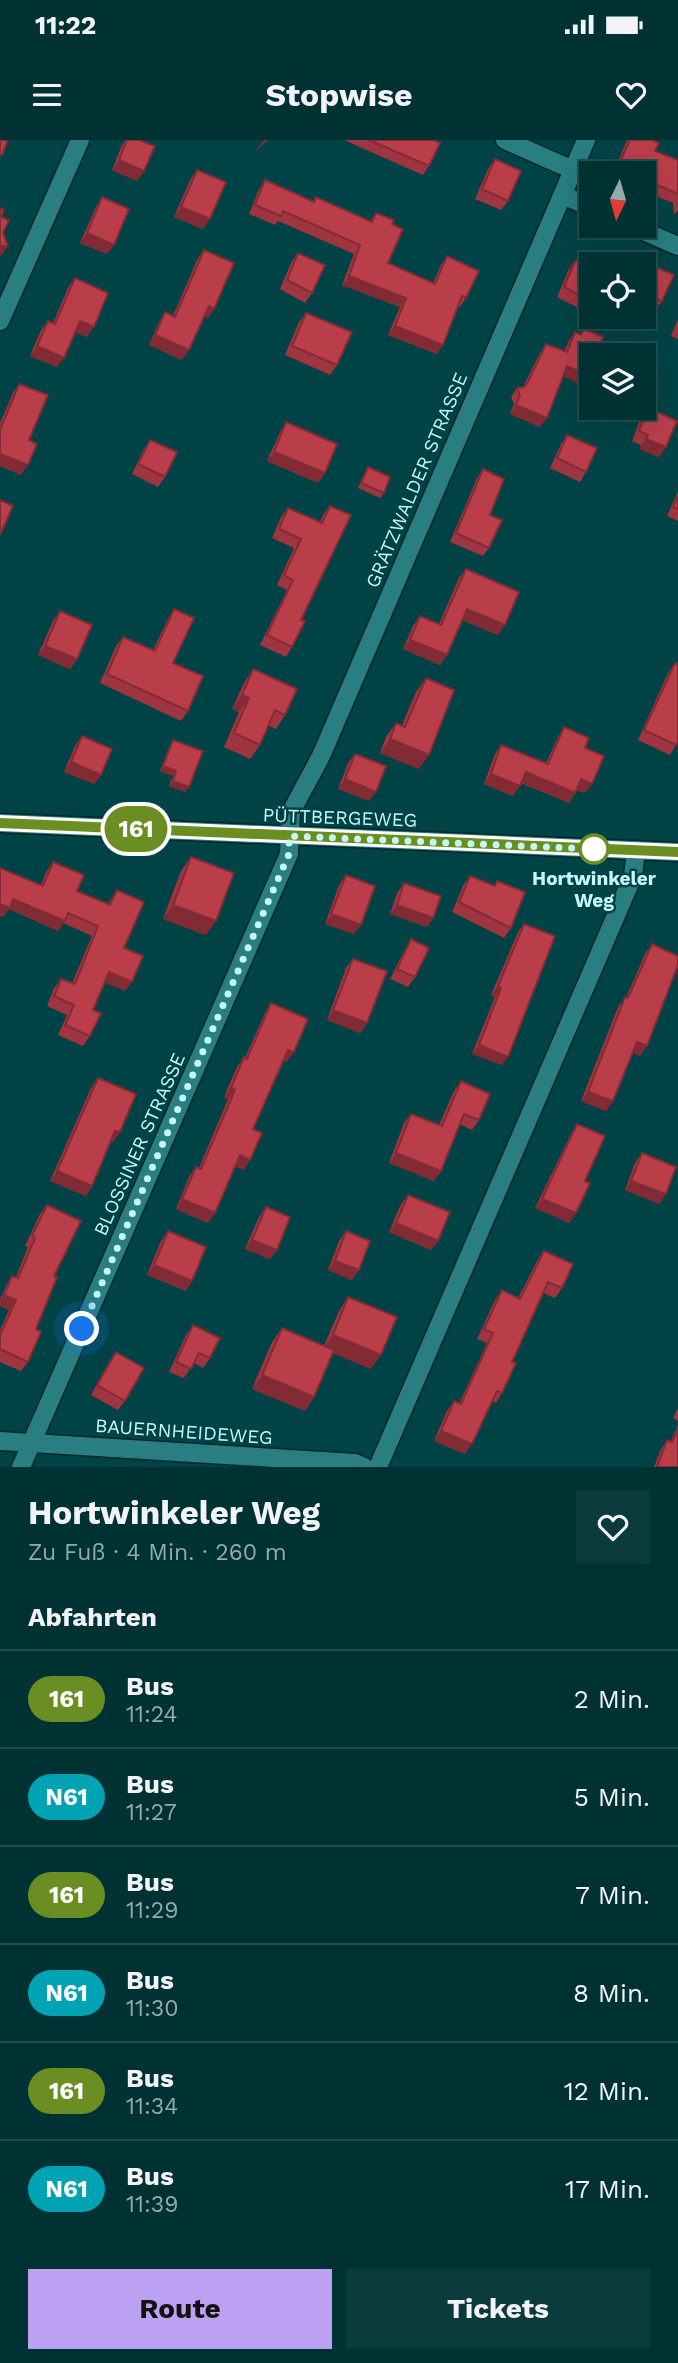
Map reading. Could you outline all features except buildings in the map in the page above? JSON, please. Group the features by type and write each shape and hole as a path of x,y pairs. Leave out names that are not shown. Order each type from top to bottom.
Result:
{"street":[{"path":"0,321 80,140"},
{"path":"505,140 573,170"},
{"name":"GRÄTZWALDER STRASSE","path":"289,836 291,812 321,756 586,140"},
{"path":"562,195 579,202"},
{"path":"656,236 678,246"},
{"name":"PÜTTBERGEWEG","path":"0,823 678,852"},
{"name":"BLOSSINER STRASSE","path":"21,1467 289,854 289,836"},
{"path":"378,1467 633,876 636,850"},
{"name":"BAUERNHEIDEWEG","path":"0,1441 355,1463 364,1467"}],"bus line":[{"name":"161","path":"0,823 678,852"}],"place":[{"name":"Hortwinkeler Weg","path":"594,849"}],"route":[{"path":"82,1329 289,854 289,836 594,849"}]}
